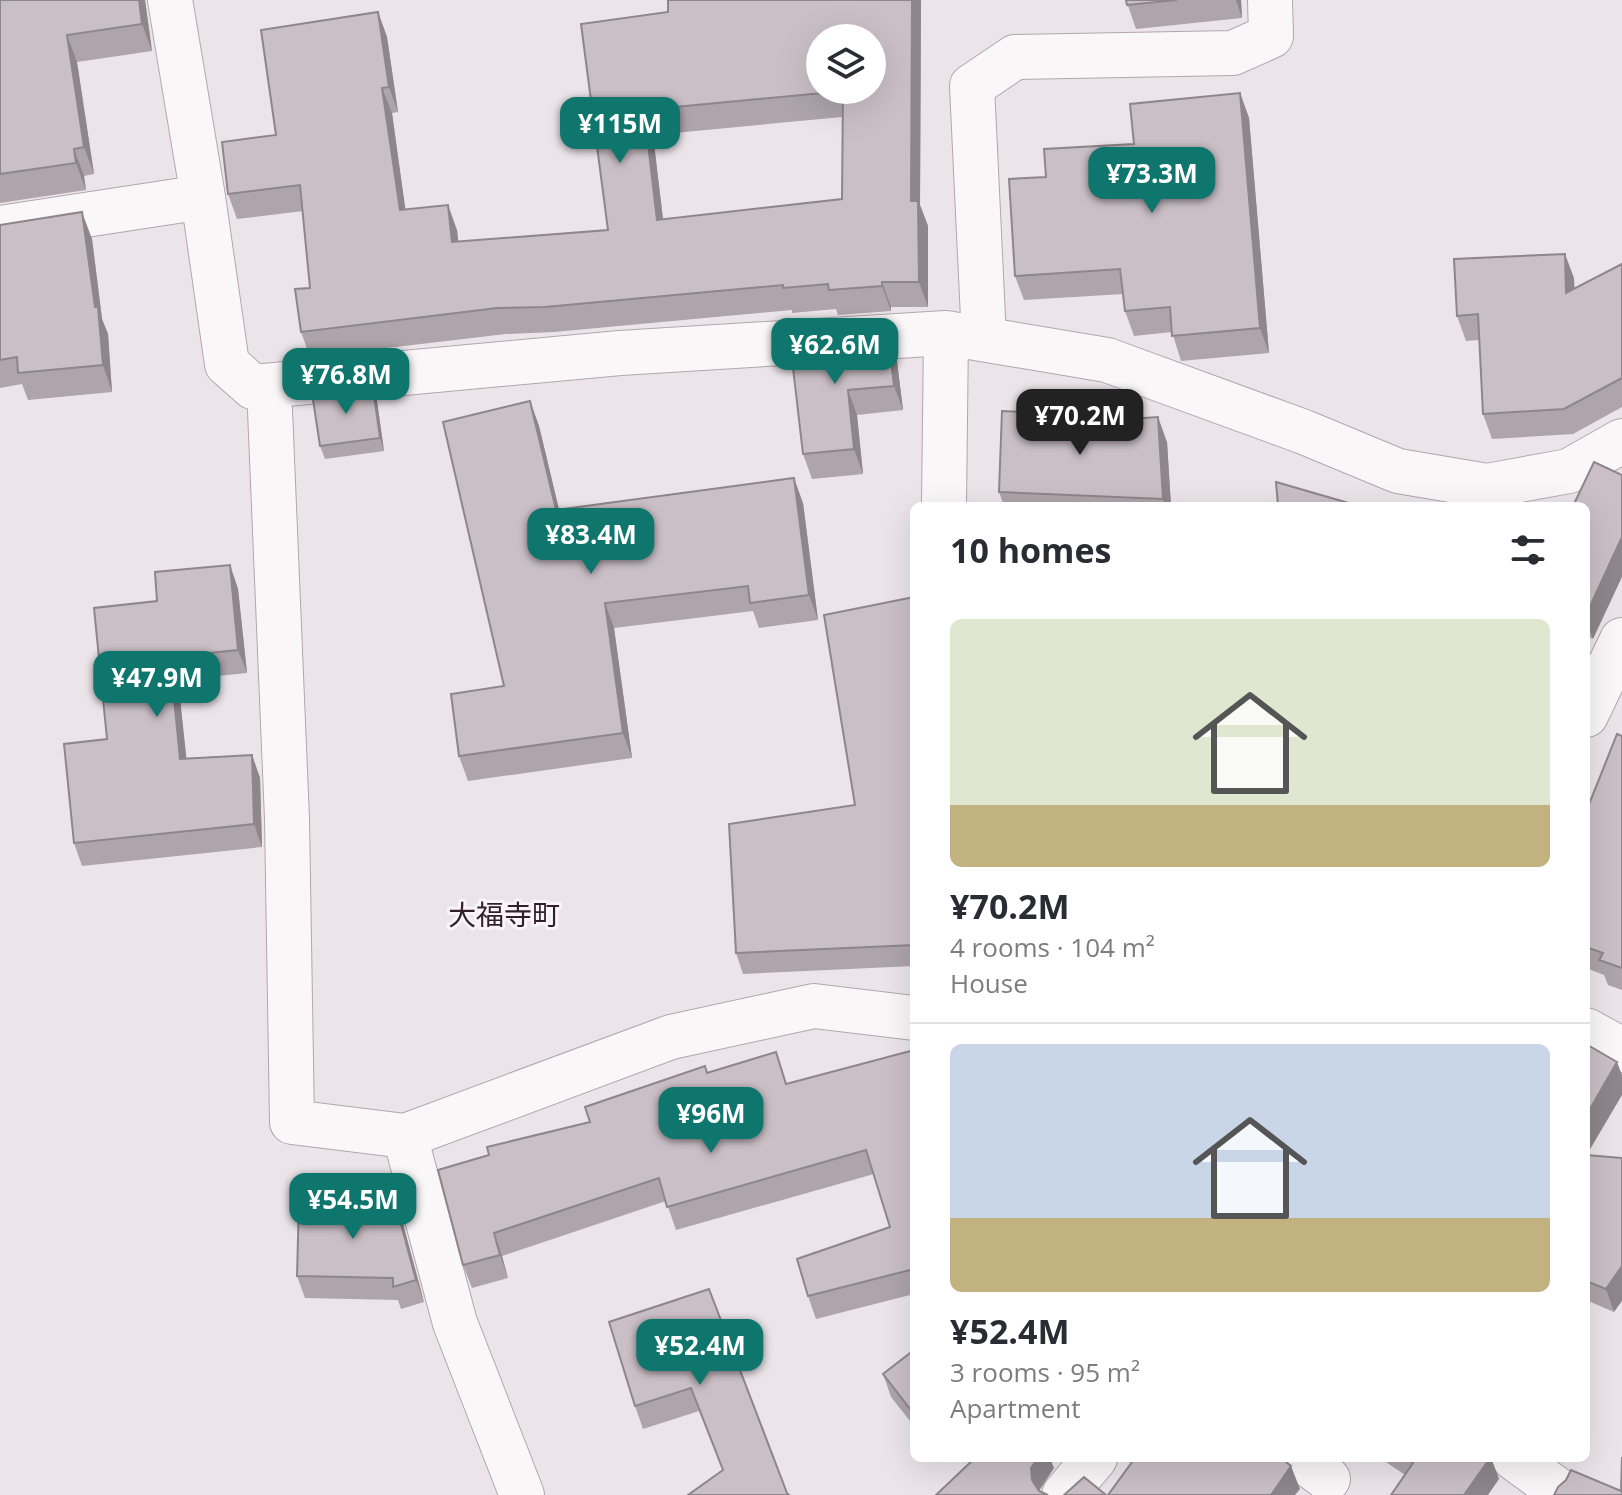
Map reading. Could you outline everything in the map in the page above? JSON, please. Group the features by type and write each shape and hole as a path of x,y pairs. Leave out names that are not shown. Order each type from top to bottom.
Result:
{"street":[{"path":"170,0 227,364 253,387 620,353 965,336 1107,360 1304,432 1398,471 1487,486 1569,471 1622,441"},
{"path":"944,502 965,336 972,86 1015,57 1233,53 1271,36 1270,0"},
{"path":"0,228 203,197"},
{"path":"269,386 287,819 292,1122 405,1136 671,1037 814,1006 910,1018"},
{"path":"1590,707 1622,640"},
{"path":"1590,1032 1622,1050"},
{"path":"405,1136 455,1323 522,1495"},
{"path":"1064,1495 1092,1462"},
{"path":"1519,1462 1555,1488"}],"building":[{"path":"0,0 139,0 142,24 67,35 84,147 74,149 76,163 0,174"},
{"path":"668,0 912,0 911,201 918,201 919,282 882,282 882,286 829,290 828,284 783,288 783,285 545,307 497,308 301,332 295,289 310,288 300,185 228,194 222,142 276,135 261,30 378,12 389,87 382,88 400,210 448,205 452,242 608,230 581,24 668,12","holes":["806,24 886,24 886,104 843,104 842,199 657,220 644,110 806,95"]},
{"path":"1126,0 1177,0 1127,5"},
{"path":"1240,93 1260,328 1172,336 1170,307 1125,311 1120,269 1015,276 1009,179 1046,177 1044,149 1134,144 1130,104"},
{"path":"82,212 95,307 98,307 103,365 18,373 17,357 0,360 0,225"},
{"path":"1565,254 1566,293 1622,264 1622,378 1564,409 1483,414 1478,314 1457,316 1454,259"},
{"path":"888,336 894,386 848,390 854,449 803,454 790,342"},
{"path":"373,388 380,438 320,446 312,393"},
{"path":"530,401 556,510 794,478 809,595 750,603 748,586 605,603 623,733 459,756 451,694 504,686 443,422"},
{"path":"1002,411 1051,413 1051,424 1158,417 1163,499 999,492"},
{"path":"1594,462 1622,475 1622,537 1590,606 1590,502 1575,502"},
{"path":"1276,482 1345,502 1278,502"},
{"path":"230,565 238,650 170,657 180,759 252,755 254,824 74,843 64,744 107,739 94,608 157,601 155,572"},
{"path":"910,598 910,945 736,953 729,824 855,805 824,615"},
{"path":"1617,734 1622,736 1622,968 1599,960 1603,953 1590,948 1590,802"},
{"path":"1590,1046 1617,1062 1590,1109"},
{"path":"910,1051 910,1270 808,1296 797,1259 890,1227 866,1150 667,1207 659,1178 494,1233 500,1255 463,1265 438,1170 489,1155 487,1147 590,1122 585,1107 705,1066 707,1073 776,1052 786,1084"},
{"path":"1590,1155 1622,1158 1622,1266 1606,1289 1590,1283"},
{"path":"299,1200 395,1202 416,1280 393,1287 393,1278 297,1276"},
{"path":"709,1289 789,1495 688,1495 723,1470 691,1388 635,1406 609,1322"},
{"path":"910,1353 910,1409 883,1374"},
{"path":"1622,1457 1622,1495 1554,1495 1571,1470 1621,1491"},
{"path":"971,1462 1035,1462 1031,1468 1032,1480 1039,1491 1048,1495 936,1495"},
{"path":"1132,1462 1286,1462 1291,1466 1271,1495 1108,1495"},
{"path":"1487,1462 1464,1495 1391,1495 1413,1463"},
{"path":"1084,1477 1106,1495 1064,1495"}],"district":[{"name":"大福寺町","path":"504,914"}]}
